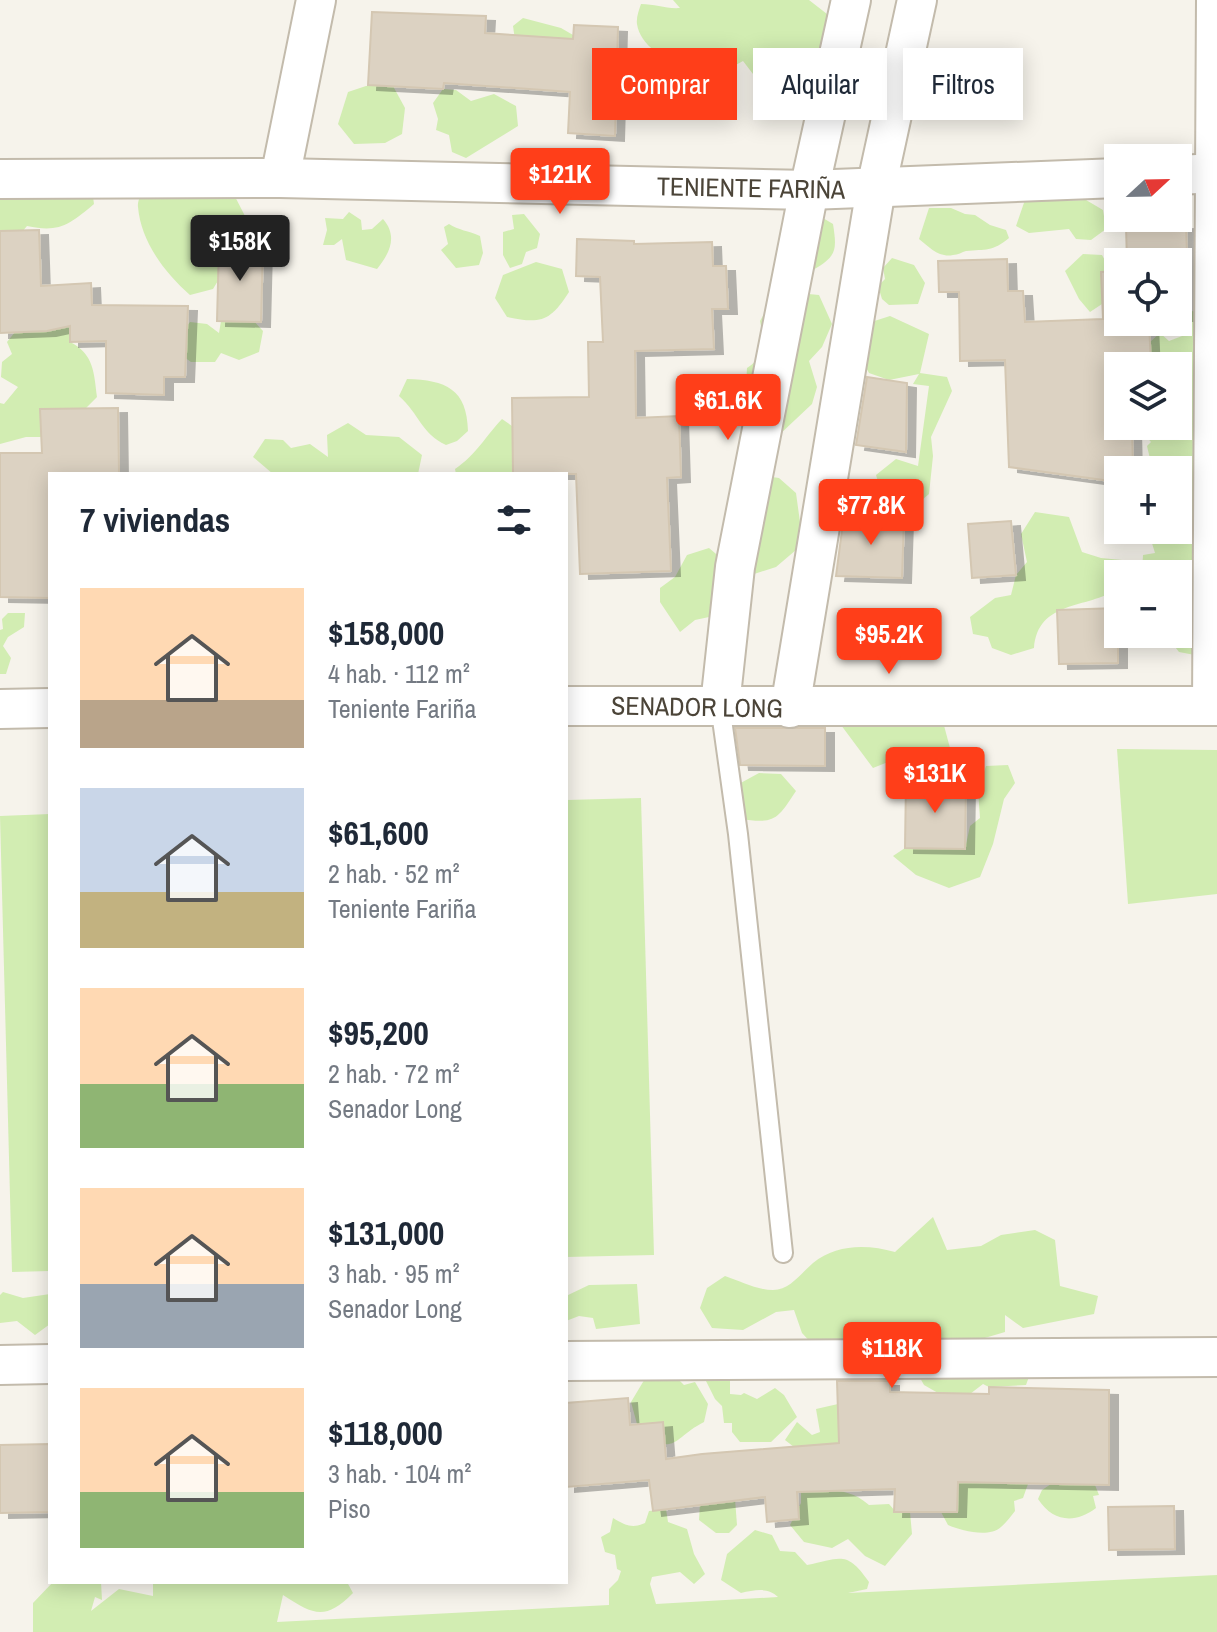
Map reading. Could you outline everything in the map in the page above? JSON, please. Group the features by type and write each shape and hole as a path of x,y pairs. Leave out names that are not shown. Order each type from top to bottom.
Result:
{"street":[{"path":"280,178 316,0"},
{"path":"720,705 735,567 809,190 851,0"},
{"path":"790,708 876,188 917,0"},
{"path":"1215,706 1216,0"},
{"path":"1192,174 1217,173"},
{"name":"TENIENTE FARIÑA","path":"0,179 280,178 809,190 1104,179"},
{"name":"SENADOR LONG","path":"568,706 1215,706"},
{"path":"0,709 48,708"},
{"path":"568,1361 1217,1357"},
{"path":"0,1365 48,1364"}],"lane":[{"path":"720,705 738,834 783,1253"}],"green space":[{"path":"673,0 809,0 845,28 839,48 753,48 753,74 743,61 737,64 737,48 652,48 648,45 637,24 641,4 680,8"},
{"path":"523,18 561,28 573,35 575,56 516,47 513,26"},
{"path":"366,86 393,86 405,108 402,134 385,143 354,144 338,124 348,92"},
{"path":"443,89 456,90 471,101 494,94 516,106 518,126 466,158 452,152 449,135 436,130 438,119 433,103"},
{"path":"91,183 94,204 77,217 56,228 27,226 6,251 0,246 0,184"},
{"path":"146,183 228,183 245,216 240,244 213,289 190,295 156,256 144,232 138,207"},
{"path":"1026,197 1086,200 1103,210 1104,216 1104,230 1091,240 1076,239 1069,229 1029,233 1016,226"},
{"path":"806,208 833,224 834,252 813,270 792,266"},
{"path":"929,208 951,208 975,215 990,225 1006,230 1009,238 989,249 948,256 939,253 919,239"},
{"path":"349,212 361,220 362,230 372,229 383,219 388,225 390,244 386,257 377,269 346,260 342,239 334,245 323,245 327,230 325,218 343,219"},
{"path":"524,214 540,234 537,248 526,252 522,264 510,268 503,255 503,232 514,229 512,215"},
{"path":"449,224 480,236 483,253 479,265 456,268 441,250 448,244 444,227"},
{"path":"1083,254 1102,255 1102,304 1090,312 1079,299 1065,271"},
{"path":"892,258 914,265 925,283 918,304 889,305 882,299 878,286 885,279 883,268"},
{"path":"536,262 562,269 569,292 556,310 543,318 528,320 507,317 495,298 503,275"},
{"path":"798,293 819,295 832,324 822,347 809,361 817,387 812,404 779,435 746,385 747,368 763,348 760,321 772,300"},
{"path":"1192,311 1201,314 1204,332 1193,354 1201,367 1205,554 1192,577 1192,560 1143,560 1143,555 1155,553 1152,544 1192,544 1192,456 1149,456 1147,446 1149,440 1192,440 1192,352 1150,352 1150,342 1157,336 1163,336 1169,341 1192,336"},
{"path":"890,316 929,334 920,373 947,377 952,391 931,437 933,456 929,494 916,505 898,508 883,498 876,475 896,459 918,466 929,386 913,384 919,374 889,380 869,373 858,352 865,324"},
{"path":"250,317 263,331 259,352 239,360 221,353 215,362 191,362 174,350 176,339 190,322 207,324 219,333 221,321"},
{"path":"70,326 70,342 84,352 91,365 97,397 86,408 41,409 41,437 26,437 0,444 0,403 4,404 18,387 1,377 2,362 12,354 7,342 15,332"},
{"path":"407,379 433,382 452,390 464,405 468,431 457,441 446,445 431,435 399,396"},
{"path":"502,419 512,426 513,472 456,472 455,469 475,452"},
{"path":"348,423 366,435 399,437 422,455 418,472 271,472 253,457 265,439 283,440 291,448 310,444 328,457 327,435"},
{"path":"752,474 779,478 796,493 803,544 776,567 745,577 741,521 727,500"},
{"path":"1035,512 1069,517 1082,552 1122,560 1104,560 1104,596 1054,614 1044,621 1034,648 1011,655 992,648 988,637 973,634 970,617 995,598 1011,595 1016,575 1027,562 1021,534"},
{"path":"709,548 722,559 709,617 695,620 680,632 660,602 660,588 675,577 687,555"},
{"path":"1192,599 1206,602 1200,656 1179,652 1176,648 1192,648"},
{"path":"8,613 25,613 24,627 8,637 3,646 11,658 6,674 0,674 0,630 3,629 2,619"},
{"path":"942,718 950,748 924,760 903,756 873,768 841,725"},
{"path":"1117,749 1217,750 1217,894 1128,904"},
{"path":"1008,765 1015,783 1004,799 993,844 980,877 949,888 916,875 893,856 905,848 965,849 970,826 980,818 978,790 986,766"},
{"path":"759,773 781,774 796,791 774,818 761,821 740,819 737,785"},
{"path":"641,798 654,1255 568,1257 568,800"},
{"path":"48,814 48,1271 12,1272 0,816"},
{"path":"933,1217 947,1250 981,1246 1001,1235 1035,1230 1055,1240 1060,1286 1098,1296 1094,1314 1023,1328 1005,1315 1005,1332 978,1340 1031,1371 1026,1385 989,1387 983,1384 970,1394 938,1393 924,1385 915,1369 886,1356 890,1325 815,1347 802,1333 794,1310 776,1312 743,1330 712,1328 700,1308 707,1288 725,1276 761,1289 779,1289 832,1252 863,1247 895,1252"},
{"path":"637,1284 640,1324 596,1329 593,1318 579,1316 568,1320 568,1295 589,1285"},
{"path":"3,1292 23,1298 48,1294 48,1325 35,1335 17,1321 0,1323 0,1295"},
{"path":"730,1376 730,1394 744,1393 757,1399 775,1388 784,1395 797,1417 771,1442 740,1442 732,1432 732,1423 724,1423 722,1406 704,1377"},
{"path":"646,1377 677,1378 684,1385 695,1382 708,1404 704,1422 669,1444 640,1435 631,1402"},
{"path":"838,1404 840,1470 795,1460 794,1447 785,1440 797,1422 812,1435 820,1432 816,1409"},
{"path":"988,1467 989,1483 1028,1484 1023,1498 1014,1501 1015,1511 1001,1527 990,1532 968,1531 948,1525 941,1512 945,1499 942,1482"},
{"path":"1051,1484 1095,1485 1099,1495 1093,1496 1096,1508 1080,1517 1057,1516 1038,1499 1042,1490"},
{"path":"801,1491 845,1492 869,1505 889,1504 895,1511 910,1512 912,1534 885,1566 865,1556 848,1539 832,1548 804,1542 790,1525 801,1503"},
{"path":"735,1499 737,1525 729,1533 716,1533 699,1520 700,1503"},
{"path":"666,1509 668,1522 687,1529 694,1554 705,1574 694,1584 680,1572 652,1577 650,1584 656,1604 778,1597 766,1591 741,1593 721,1580 727,1554 755,1530 772,1535 780,1551 795,1552 807,1565 842,1559 855,1565 869,1582 867,1589 848,1593 1217,1575 1217,1632 33,1632 33,1603 51,1584 101,1584 102,1600 95,1597 91,1611 119,1589 153,1596 153,1584 348,1584 353,1593 335,1608 319,1612 311,1611 283,1595 277,1622 609,1605 609,1589 618,1580 621,1571 617,1569 615,1555 605,1552 601,1537 610,1532 613,1518 636,1526 645,1523 649,1511"}],"building":[{"path":"372,12 486,16 485,33 573,39 574,25 618,27 617,48 592,48 592,120 615,120 615,136 568,133 570,92 444,83 443,89 368,85"},
{"path":"39,230 41,286 91,283 92,305 188,306 185,377 164,377 164,395 106,393 106,341 70,342 70,326 47,331 0,333 0,231"},
{"path":"1126,232 1186,232 1187,248 1127,248"},
{"path":"577,239 634,241 634,244 712,242 713,266 726,266 728,309 712,309 714,349 635,351 636,418 679,416 681,477 667,478 671,571 580,574 576,474 513,472 512,398 589,397 588,342 603,342 600,277 576,276"},
{"path":"219,244 263,245 261,322 217,321"},
{"path":"1007,259 1008,291 1023,291 1025,322 1103,319 1101,272 1104,272 1104,336 1150,336 1150,352 1104,352 1104,440 1132,440 1133,456 1104,456 1104,480 1009,467 1005,360 960,361 959,292 939,292 938,261"},
{"path":"867,377 907,383 906,452 856,445"},
{"path":"118,408 119,472 48,472 48,598 0,597 0,453 42,453 40,409"},
{"path":"844,515 904,518 902,578 836,576"},
{"path":"1011,521 1016,575 972,578 968,524"},
{"path":"1104,608 1104,648 1118,648 1118,663 1059,664 1057,610"},
{"path":"735,728 825,728 825,766 740,765"},
{"path":"906,780 966,782 965,849 905,848"},
{"path":"837,1381 890,1381 890,1392 989,1394 989,1387 1109,1390 1109,1485 958,1482 957,1512 894,1512 895,1489 797,1492 799,1519 767,1522 765,1497 653,1511 649,1480 568,1487 568,1403 628,1398 630,1425 663,1422 666,1459 839,1443"},
{"path":"48,1444 48,1512 0,1513 0,1445"},
{"path":"1174,1506 1175,1549 1109,1550 1108,1507"}]}
